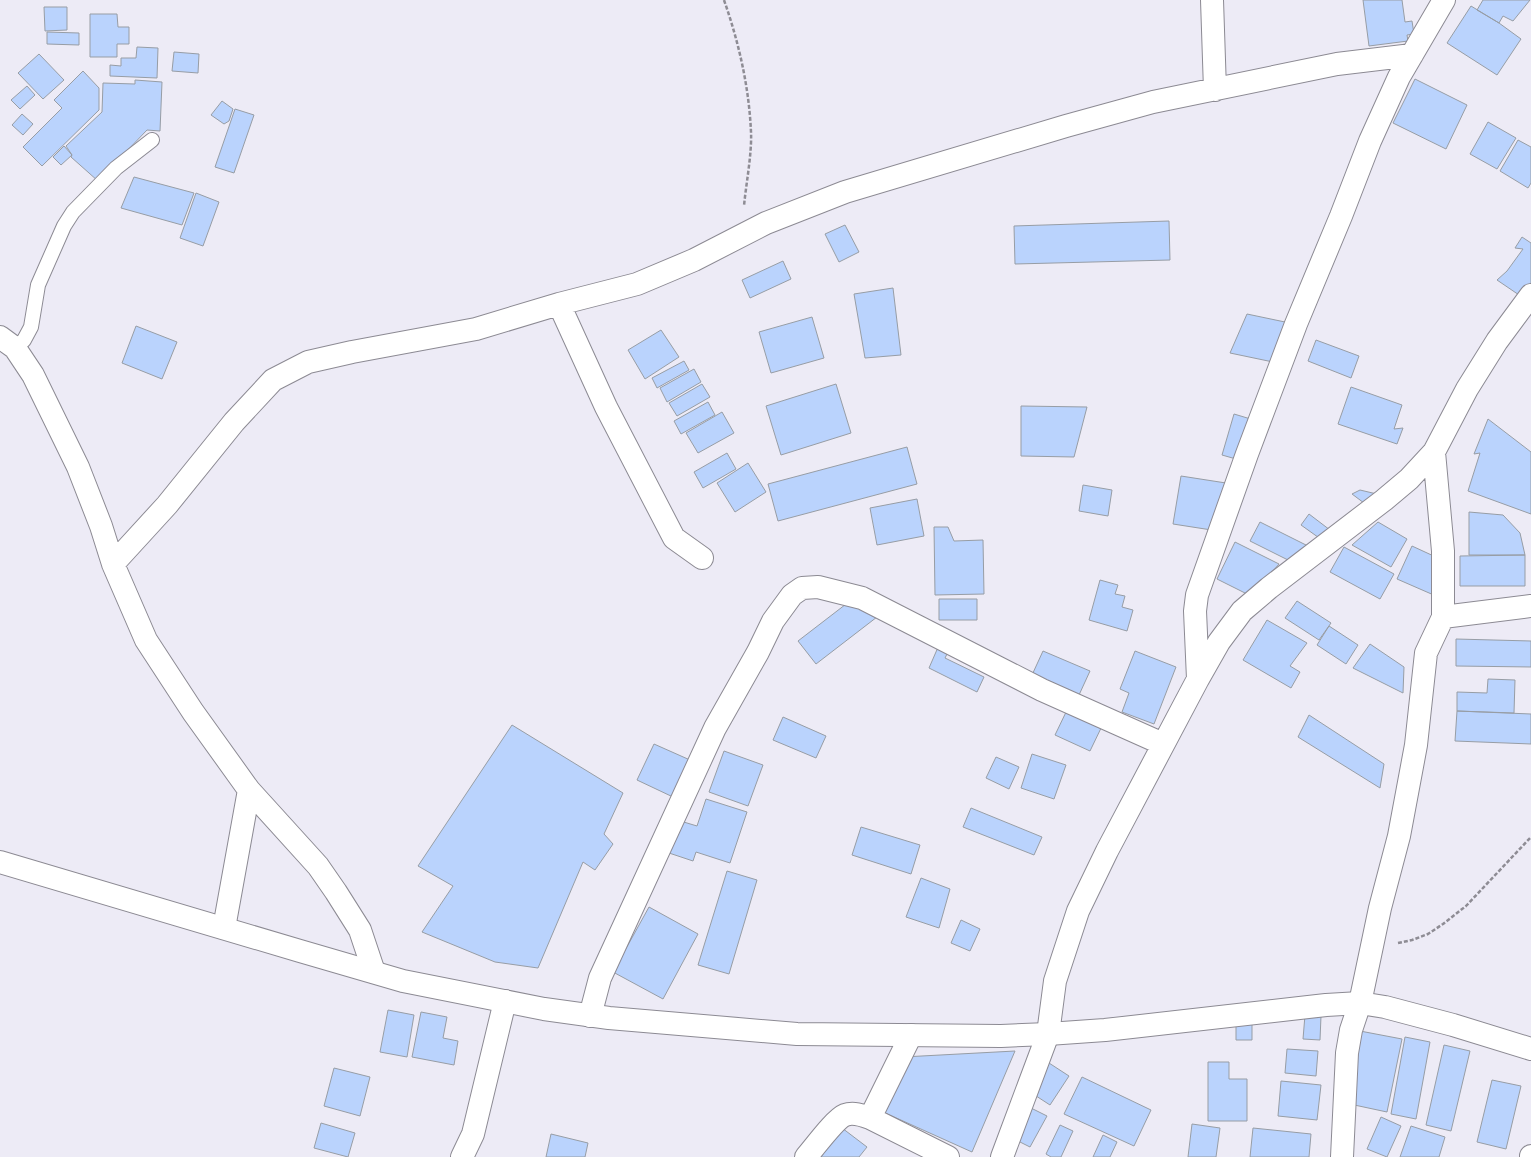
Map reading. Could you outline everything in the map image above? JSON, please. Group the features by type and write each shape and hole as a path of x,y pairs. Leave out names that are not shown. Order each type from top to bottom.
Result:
{"street":[{"path":"1212,0 1215,90"},
{"path":"1198,679 1195,611 1198,595 1247,454 1296,324 1341,216 1370,141 1398,77 1444,0"},
{"path":"113,564 167,505 234,422 273,380 308,362 327,357 476,329 559,304 637,284 694,260 766,223 846,192 919,169 1153,102 1337,64 1412,55"},
{"path":"1002,1157 1048,1034 1055,981 1078,911 1107,851 1163,744 1219,642 1242,611 1268,588 1384,500 1409,479 1434,452 1467,388 1497,341 1531,295"},
{"path":"559,304 606,407 674,538 702,558"},
{"path":"8,343 33,375 78,467 101,526 113,564 146,640 192,712 249,790 318,866 336,892 360,930 374,972"},
{"path":"1342,1157 1347,1053 1351,1030 1360,1003 1371,949 1399,836 1416,745 1426,653 1443,617 1443,551 1434,452"},
{"path":"590,1016 600,978 715,728 758,652 773,621 792,595 802,588 818,587 862,598 1042,690 1163,744"},
{"path":"1443,617 1531,606"},
{"path":"224,928 249,790"},
{"path":"0,862 403,981 544,1009 590,1016 797,1034 1001,1036 1120,1029 1326,1004 1360,1003 1397,1010 1531,1049"},
{"path":"462,1157 473,1134 505,1001"},
{"path":"870,1118 911,1035"},
{"path":"806,1157 840,1118 851,1114 861,1114 948,1157"}],"lane":[{"path":"8,343 24,340 31,327 38,285 64,226 70,217 116,168 152,140"}],"path":[{"path":"724,0 734,30 746,85 751,134 741,236"},
{"path":"1371,949 1412,940 1428,934 1443,924 1466,906 1531,837"}],"building":[{"path":"1363,0 1402,0 1405,22 1412,21 1414,34 1407,35 1408,41 1369,46"},
{"path":"1483,0 1530,0 1513,21 1503,16 1499,23 1477,10"},
{"path":"1471,6 1499,23 1521,39 1497,75 1447,43"},
{"path":"44,7 67,7 67,30 45,31"},
{"path":"90,14 117,14 118,27 129,27 129,44 117,44 117,57 90,57"},
{"path":"47,32 79,33 79,45 47,44"},
{"path":"137,47 158,48 157,78 110,76 110,65 121,66 121,58 136,58"},
{"path":"174,52 199,54 198,73 172,71"},
{"path":"39,54 64,80 43,99 18,73"},
{"path":"83,71 99,88 99,110 42,166 23,147 62,108 54,100"},
{"path":"1415,79 1467,105 1446,149 1393,123"},
{"path":"135,80 162,82 160,131 147,130 98,181 71,157 72,155 66,146 102,112 103,83 135,84"},
{"path":"27,86 35,95 20,109 11,100"},
{"path":"222,101 233,109 229,121 224,124 211,115"},
{"path":"235,109 254,115 234,173 215,167"},
{"path":"22,114 33,124 23,135 12,125"},
{"path":"1488,122 1516,138 1497,169 1470,154"},
{"path":"1518,140 1531,147 1531,183 1528,188 1500,171"},
{"path":"64,146 72,155 61,165 53,157"},
{"path":"134,177 194,193 182,225 121,208"},
{"path":"196,193 219,202 203,246 180,238"},
{"path":"1169,221 1170,260 1015,264 1014,226"},
{"path":"845,225 859,252 839,262 825,234"},
{"path":"1522,237 1531,243 1531,283 1522,297 1497,280 1507,271 1523,249 1515,248"},
{"path":"783,261 791,279 750,298 742,280"},
{"path":"893,288 901,355 865,358 854,294"},
{"path":"1247,314 1285,322 1273,362 1230,353"},
{"path":"812,317 824,358 771,373 759,332"},
{"path":"136,326 177,342 162,379 122,363"},
{"path":"661,330 679,357 645,379 628,350"},
{"path":"1316,340 1359,356 1351,378 1308,361"},
{"path":"684,361 689,370 657,388 652,378"},
{"path":"694,369 701,382 667,402 660,388"},
{"path":"702,384 710,397 677,416 669,403"},
{"path":"836,384 851,433 781,455 766,406"},
{"path":"1351,387 1402,405 1394,429 1403,428 1397,444 1338,424"},
{"path":"708,402 715,415 681,434 674,421"},
{"path":"1021,406 1087,407 1074,457 1021,456"},
{"path":"722,412 734,433 698,453 686,433"},
{"path":"1234,414 1254,420 1243,461 1222,455"},
{"path":"1488,419 1531,452 1531,514 1468,491 1480,453 1474,454"},
{"path":"907,447 917,484 778,521 768,484"},
{"path":"727,453 736,469 703,488 694,472"},
{"path":"748,463 766,492 735,512 717,483"},
{"path":"1181,476 1226,483 1218,531 1173,524"},
{"path":"1083,485 1112,490 1108,516 1079,511"},
{"path":"1360,490 1381,495 1368,506 1352,494"},
{"path":"917,499 924,536 877,545 870,508"},
{"path":"1469,512 1503,515 1520,533 1525,555 1469,555"},
{"path":"1309,514 1330,530 1322,540 1301,525"},
{"path":"1260,522 1308,546 1290,561 1250,541"},
{"path":"1378,522 1407,539 1391,567 1352,545"},
{"path":"934,527 948,527 954,541 983,540 984,594 935,595"},
{"path":"1235,542 1279,564 1251,596 1217,579"},
{"path":"1412,546 1438,558 1436,596 1397,579"},
{"path":"1344,547 1394,574 1380,599 1330,572"},
{"path":"1525,555 1525,586 1460,586 1460,556"},
{"path":"1100,580 1118,585 1115,594 1125,596 1122,607 1133,610 1127,631 1089,620"},
{"path":"939,599 977,599 977,620 939,620"},
{"path":"850,601 877,617 816,664 798,641"},
{"path":"1297,601 1331,623 1319,640 1285,618"},
{"path":"1267,620 1307,643 1290,666 1300,672 1291,688 1243,660"},
{"path":"1329,626 1358,645 1346,664 1317,645"},
{"path":"1456,639 1531,641 1531,667 1456,666"},
{"path":"1370,644 1404,667 1403,693 1353,668"},
{"path":"939,645 949,650 945,658 984,677 977,692 929,668"},
{"path":"1043,651 1090,671 1079,695 1032,675"},
{"path":"1135,651 1176,667 1154,724 1122,712 1129,693 1120,689"},
{"path":"1488,679 1515,680 1514,713 1457,711 1457,692 1487,693"},
{"path":"1068,708 1103,724 1090,751 1055,735"},
{"path":"1457,711 1531,714 1531,744 1455,741"},
{"path":"1309,715 1384,764 1380,788 1298,737"},
{"path":"783,717 826,736 816,758 773,740"},
{"path":"512,725 623,793 604,834 613,844 595,870 583,862 538,968 495,962 422,932 453,886 418,866"},
{"path":"654,744 690,760 673,797 637,780"},
{"path":"724,751 763,765 748,806 709,792"},
{"path":"1032,754 1066,765 1054,799 1021,788"},
{"path":"996,757 1019,767 1009,789 986,778"},
{"path":"706,799 747,812 730,863 696,852 693,861 666,852 677,820 697,826"},
{"path":"971,808 1042,837 1034,855 963,827"},
{"path":"861,827 920,845 911,874 852,855"},
{"path":"727,871 757,880 729,974 698,965"},
{"path":"921,878 950,889 939,928 906,917"},
{"path":"649,907 698,934 663,999 613,972"},
{"path":"961,920 980,929 970,951 951,943"},
{"path":"388,1010 414,1015 407,1057 380,1052"},
{"path":"421,1012 447,1017 443,1038 458,1041 454,1065 412,1057"},
{"path":"1305,1015 1321,1016 1320,1040 1303,1039"},
{"path":"1236,1019 1252,1019 1252,1040 1236,1040"},
{"path":"1360,1031 1402,1039 1387,1112 1345,1103"},
{"path":"1405,1037 1430,1042 1416,1119 1391,1114"},
{"path":"1444,1045 1470,1051 1451,1131 1426,1125"},
{"path":"1287,1049 1318,1051 1316,1076 1285,1073"},
{"path":"1015,1051 972,1152 883,1112 903,1057"},
{"path":"1208,1062 1229,1062 1229,1079 1247,1079 1247,1121 1208,1121"},
{"path":"1049,1063 1069,1076 1050,1105 1030,1092"},
{"path":"334,1068 370,1077 360,1116 324,1106"},
{"path":"1082,1077 1151,1110 1134,1146 1064,1114"},
{"path":"1492,1080 1521,1086 1506,1149 1477,1142"},
{"path":"1281,1081 1321,1085 1317,1120 1278,1116"},
{"path":"1029,1107 1047,1116 1030,1147 1012,1138"},
{"path":"1381,1117 1401,1126 1387,1157 1367,1149"},
{"path":"321,1123 355,1133 348,1157 314,1148"},
{"path":"1192,1124 1220,1128 1216,1157 1188,1157"},
{"path":"1060,1125 1073,1131 1061,1157 1051,1157 1046,1154"},
{"path":"1411,1126 1445,1137 1439,1157 1400,1157"},
{"path":"842,1128 867,1147 859,1157 821,1157"},
{"path":"1253,1128 1311,1134 1309,1157 1250,1157"},
{"path":"551,1134 588,1143 585,1157 546,1157"},
{"path":"1103,1135 1117,1142 1110,1157 1093,1157"}]}
